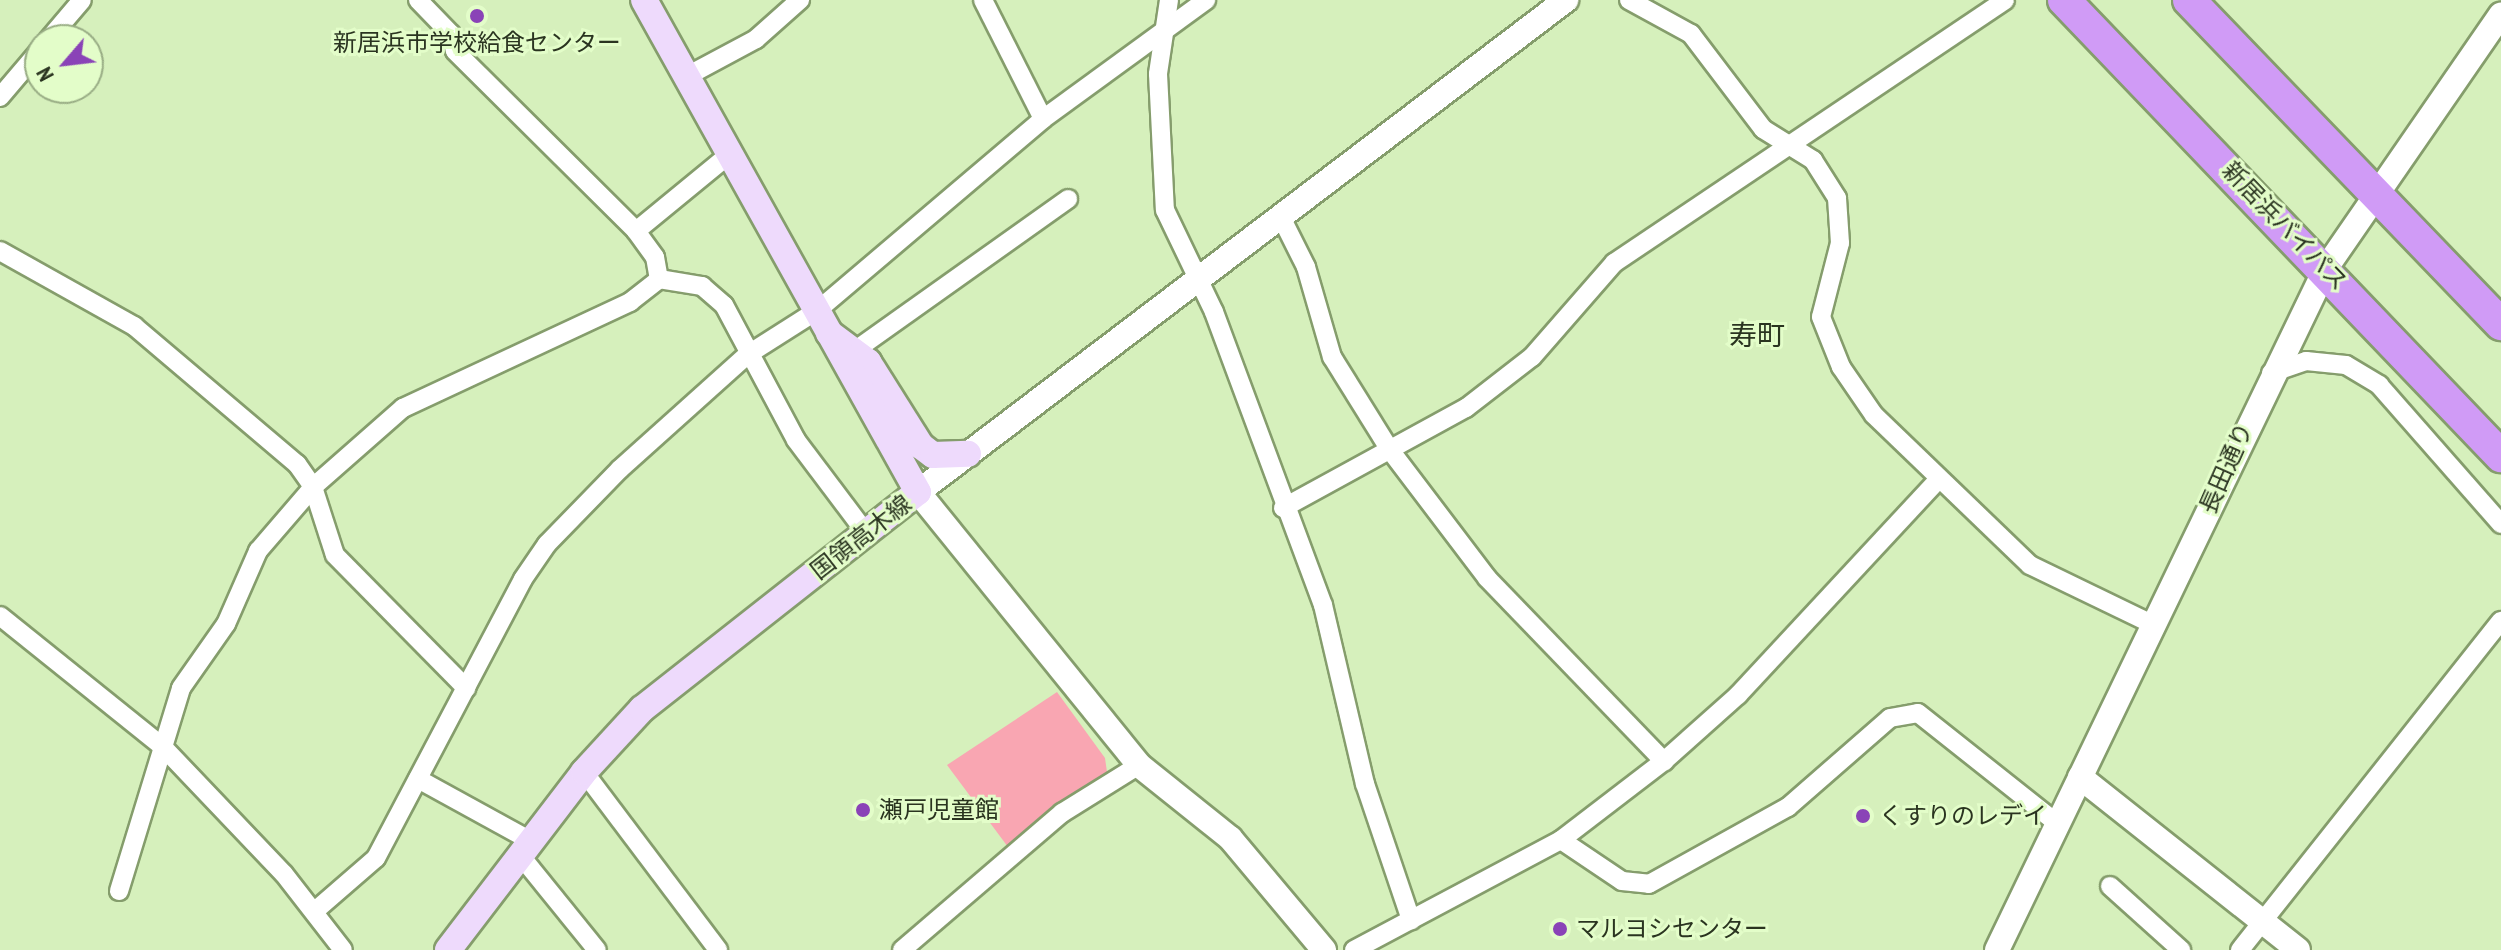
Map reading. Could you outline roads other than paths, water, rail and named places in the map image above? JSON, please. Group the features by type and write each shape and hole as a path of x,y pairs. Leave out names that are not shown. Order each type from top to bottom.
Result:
{"highway":[{"name":"新居浜バイパス","path":"2064,0 2326,268 2501,456"},
{"path":"2189,0 2501,324"}],"main road":[{"name":"国領高木線","path":"448,950 584,772 642,709 918,492 689,75 644,0"},
{"path":"823,321 857,349 921,446 933,455 968,454"}],"street":[{"path":"62,24 82,0"},
{"path":"418,0 451,34 455,51 636,231 655,257 659,279"},
{"path":"689,75 756,39 800,0"},
{"path":"983,0 1043,119"},
{"path":"1169,0 1158,74 1158,159 1172,234 1194,282 1214,312 1283,508 1323,605 1365,784 1411,920"},
{"path":"316,910 376,858 547,544 747,355 823,321 1043,119 1206,0"},
{"path":"1324,950 1230,838 1139,765 918,492 1566,0"},
{"path":"1629,0 1691,34 1763,129 1813,160 1837,198 1839,256 1821,317 1841,367 1874,415 1937,481 2030,565 2154,625"},
{"path":"1283,508 1466,408 1532,357 1614,263 2005,0"},
{"name":"長田通り","path":"1997,950 2154,625 2269,374 2326,268 2501,14"},
{"path":"0,97 24,69"},
{"path":"636,231 731,153"},
{"path":"857,349 1068,199"},
{"path":"1281,217 1306,267 1332,357 1390,450 1487,578 1664,761"},
{"path":"0,251 134,326 227,399 313,487 335,555 466,688"},
{"path":"119,891 181,688 226,624 258,551 313,487 403,408 569,324 630,302 659,279 702,286 724,305 747,355 796,440 866,533"},
{"path":"2269,374 2306,361 2346,365 2379,385 2501,524"},
{"path":"1354,950 1561,840 1664,761 1738,695 1937,481"},
{"path":"0,616 163,747 316,910 343,950"},
{"path":"2240,950 2501,621"},
{"path":"1561,840 1622,881 1649,884 1788,807 1890,718 1918,713 2057,823"},
{"path":"902,950 1062,813 1139,765"},
{"path":"584,772 718,950"},
{"path":"2080,777 2298,950"},
{"path":"418,779 525,848 597,950"},
{"path":"2110,886 2181,950"}],"place":[{"name":"新居浜市学校給食センター","path":"477,16"},
{"name":"瀬戸児童館","path":"863,810"},
{"name":"くすりのレデイ","path":"1863,816"},
{"name":"マルヨシセンター","path":"1560,929"}],"district":[{"name":"寿町","path":"1757,335"}]}
